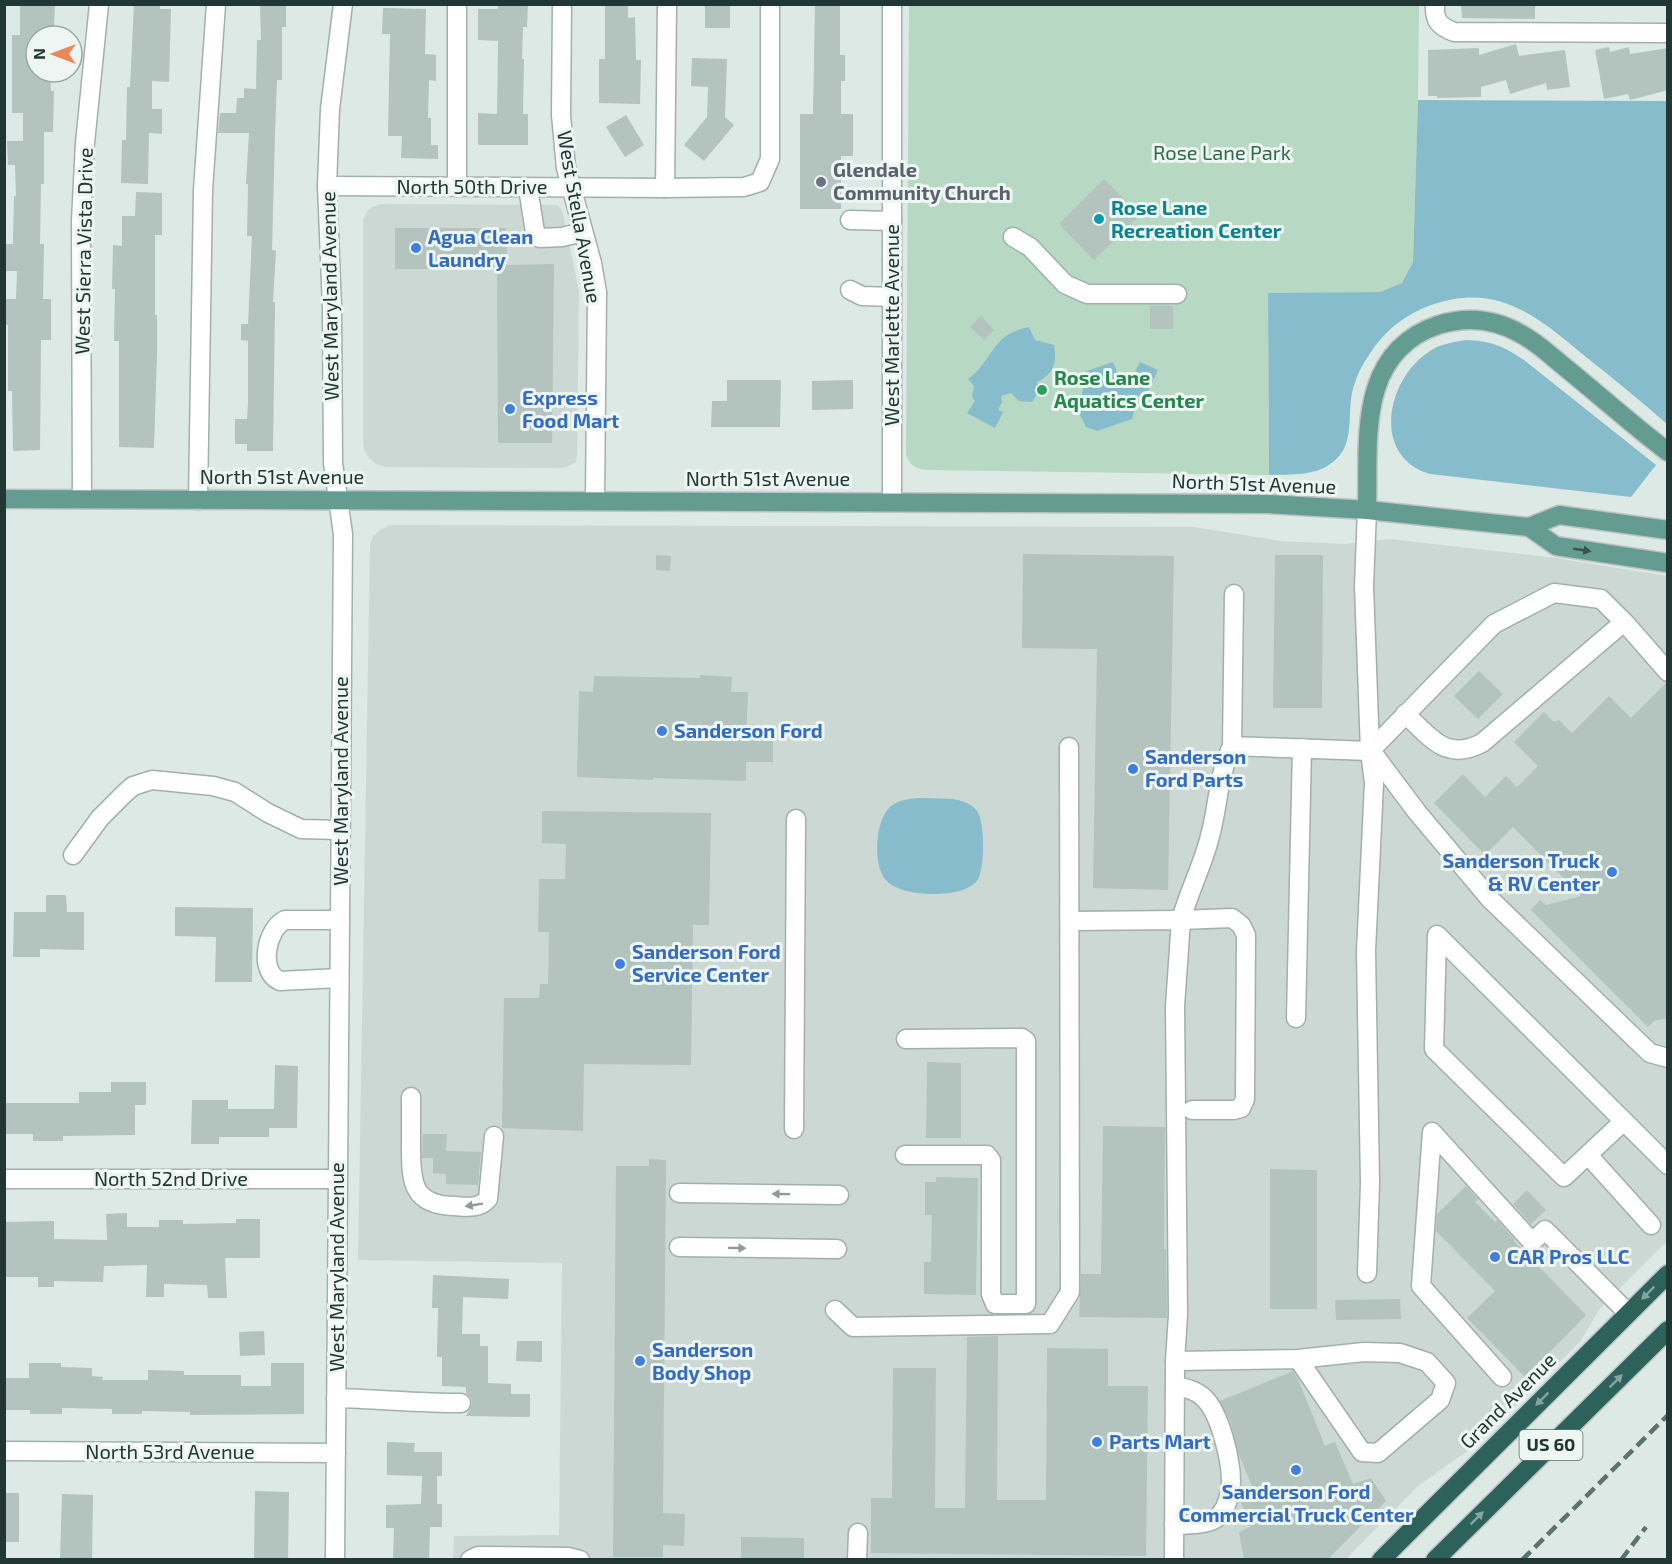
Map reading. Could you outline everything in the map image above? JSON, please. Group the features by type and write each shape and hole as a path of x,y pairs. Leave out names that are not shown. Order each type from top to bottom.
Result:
{"highway":[{"name":"Grand Avenue","path":"1381,1560 1668,1274"},
{"name":"US 60","path":"1436,1560 1668,1330"}],"main road":[{"path":"1367,510 1371,408 1377,382 1387,362 1400,347 1420,332 1448,322 1464,319 1486,321 1523,335 1668,452"},
{"name":"North 51st Avenue","path":"4,499 1268,504 1367,510 1529,528 1556,546 1668,563"},
{"path":"1529,528 1559,514 1668,530"}],"street":[{"name":"West Sierra Vista Drive","path":"82,499 81,221 85,142 99,4"},
{"path":"198,500 202,190 216,4"},
{"name":"West Maryland Avenue","path":"335,1560 343,534 333,463 332,307 327,186 330,108 343,4"},
{"path":"457,187 458,4"},
{"name":"West Stella Avenue","path":"562,4 561,115 566,168 592,263 597,292 595,501"},
{"path":"665,188 667,4"},
{"name":"North 50th Drive","path":"327,186 665,188 744,187 760,182 770,159 770,4"},
{"name":"West Marlette Avenue","path":"892,4 892,502"},
{"path":"1435,4 1436,20 1443,28 1454,32 1668,33"},
{"path":"528,188 535,232 540,238 562,237 583,232"},
{"path":"850,220 892,221"},
{"path":"1013,237 1030,247 1065,284 1087,294 1177,294"},
{"path":"850,290 862,296 892,297"},
{"path":"1367,510 1365,586 1370,751 1374,783 1366,951 1370,1183 1367,1273"},
{"path":"1232,746 1370,751 1494,624 1554,593 1601,599 1668,672"},
{"path":"1174,1560 1175,1361 1178,1304 1175,1006 1181,920 1188,896 1201,869 1211,833 1224,765 1232,746 1234,594"},
{"path":"1406,714 1438,744 1451,750 1468,750 1482,743 1624,622"},
{"path":"835,1310 853,1327 1050,1324 1070,1292 1069,747"},
{"path":"1296,1018 1302,748"},
{"path":"1370,751 1490,900 1650,1053 1668,1058"},
{"path":"73,855 100,819 125,793 133,786 152,780 213,786 235,792 268,813 301,829 340,830"},
{"path":"794,1129 796,819"},
{"path":"1070,921 1232,918 1241,925 1246,935 1245,1099 1241,1108 1234,1110 1192,1110"},
{"path":"339,978 280,981 274,979 267,955 268,944 273,932 279,923 285,920 340,920"},
{"path":"1624,1121 1564,1177 1434,1049 1437,935 1624,1121 1668,1165"},
{"path":"905,1155 987,1155 991,1160 991,1294 995,1304 1026,1304 1026,1041 1022,1038 906,1039"},
{"path":"411,1097 411,1176 416,1190 424,1199 442,1206 474,1207 484,1204 488,1199 494,1136"},
{"path":"1502,1377 1421,1286 1432,1132 1532,1242 1545,1230 1628,1313"},
{"path":"1588,1155 1651,1225"},
{"name":"North 52nd Drive","path":"4,1179 337,1179"},
{"path":"679,1193 839,1195"},
{"path":"679,1247 837,1249"},
{"path":"1175,1361 1298,1359 1365,1352 1400,1353 1427,1362 1446,1383 1440,1401 1400,1436 1378,1453 1362,1452 1298,1359"},
{"path":"1174,1525 1203,1524 1219,1516 1229,1499 1231,1481 1226,1451 1215,1411 1204,1397 1189,1388 1175,1386"},
{"path":"336,1398 415,1403 461,1403"},
{"name":"North 53rd Avenue","path":"4,1451 336,1453"},
{"path":"857,1560 858,1533"},
{"path":"470,1560 478,1556 568,1557 580,1560"}],"shaded area":[{"path":"381,204 557,205 562,210 579,291 576,462 562,468 386,467 376,464 369,458 364,450 363,436 363,220 372,207"},
{"path":"390,525 1194,527 1281,541 1346,544 1389,539 1556,558 1667,576 1667,1241 1600,1308 1580,1342 1473,1447 1418,1486 1346,1559 453,1559 454,1536 559,1535 562,1263 358,1260 370,545 373,536"}],"green space":[{"name":"Rose Lane Park","path":"909,5 1419,5 1413,262 1402,283 1381,292 1268,294 1269,475 927,470 911,464 906,454"}],"water":[{"path":"1418,100 1667,101 1667,424 1534,317 1516,307 1497,301 1477,298 1455,299 1431,305 1412,314 1388,331 1375,346 1357,378 1352,393 1347,441 1340,455 1333,462 1308,473 1269,475 1268,293 1380,292 1402,283 1413,262"},
{"path":"1029,327 1035,340 1054,345 1053,367 1043,379 1037,382 1039,391 1032,402 1019,401 1011,393 1001,396 1002,402 998,410 1003,412 995,428 967,413 975,401 972,397 974,386 968,379 977,372 1006,336"},
{"path":"1466,340 1496,345 1524,360 1656,465 1631,497 1430,474 1411,465 1399,451 1392,434 1391,416 1395,397 1403,379 1415,363 1434,349"},
{"path":"1113,362 1125,385 1129,383 1140,362 1158,370 1142,404 1135,407 1132,419 1097,431 1086,427 1079,413 1083,388 1078,374"},
{"path":"907,799 953,799 972,806 980,817 983,855 978,879 964,890 942,894 918,893 890,884 881,872 877,851 879,828 888,809"}],"building":[{"path":"20,4 55,4 54,24 24,24 24,84 51,84 51,91 54,91 53,132 44,132 44,184 41,184 40,244 44,244 43,299 51,299 51,340 41,340 40,450 13,451 12,391 8,391 8,325 4,325 4,299 16,299 17,271 4,271 4,244 13,244 14,196 16,196 15,165 8,165 7,141 23,141 23,113 12,113 12,35 20,35"},
{"path":"134,4 160,4 160,9 171,9 169,82 152,81 152,109 162,109 162,134 149,133 148,184 121,183 122,140 126,140 127,87 130,87"},
{"path":"260,4 286,4 286,27 282,27 282,80 277,80 275,134 272,250 276,251 273,302 275,302 273,451 247,451 247,444 235,444 235,419 247,419 248,404 248,341 241,340 241,324 248,324 252,236 247,236 248,184 246,184 249,133 218,133 220,113 236,113 237,98 244,98 244,88 256,89 257,40 261,40"},
{"path":"498,4 528,4 527,27 523,27 522,59 524,59 523,114 528,114 528,145 478,145 478,113 497,114 498,41 478,40 478,9 498,9"},
{"path":"605,4 628,4 628,18 635,17 636,60 641,60 640,104 599,103 599,59 605,59"},
{"path":"705,4 730,4 730,28 705,28"},
{"path":"815,4 840,4 840,55 845,55 845,81 841,81 841,114 853,114 853,156 841,156 841,209 800,209 800,114 813,114"},
{"path":"1461,4 1535,4 1535,19 1462,18"},
{"path":"383,8 426,9 425,54 436,55 436,81 429,80 428,118 431,118 431,145 438,145 438,159 401,158 402,136 388,136 390,34 382,34"},
{"path":"1516,44 1519,56 1565,50 1570,87 1547,90 1546,83 1510,94 1506,80 1481,87 1481,97 1437,98 1437,96 1428,96 1428,50 1479,48 1479,55"},
{"path":"1609,47 1610,52 1629,47 1630,54 1668,48 1668,90 1630,100 1628,94 1604,99 1595,50"},
{"path":"692,58 727,59 725,117 734,125 704,161 684,145 707,117 708,87 691,86"},
{"path":"626,115 644,145 625,157 606,127"},
{"name":"Rose Lane Recreation Center","path":"1104,179 1140,215 1094,260 1059,224"},
{"path":"136,192 162,193 162,235 155,235 157,354 154,448 119,447 119,341 114,341 113,245 122,246 122,216 135,216"},
{"path":"395,228 506,228 507,265 554,264 552,443 498,443 497,269 395,269"},
{"path":"1150,306 1173,306 1173,329 1150,329"},
{"path":"981,316 994,330 984,340 970,327"},
{"path":"727,380 781,380 780,427 711,427 712,401 727,401"},
{"path":"853,380 853,409 812,410 812,381"},
{"name":"Sanderson Ford Parts","path":"1023,554 1174,556 1168,890 1093,888 1097,649 1022,648"},
{"path":"656,555 671,556 670,571 656,570"},
{"path":"1275,555 1323,555 1322,708 1273,708"},
{"path":"1479,671 1503,694 1478,719 1454,696"},
{"name":"Sanderson Ford","path":"700,675 732,677 731,692 748,692 746,740 773,739 773,762 746,762 746,781 577,777 579,691 593,692 594,676 700,678"},
{"name":"Sanderson Truck & RV Center","path":"1666,683 1668,1018 1654,1021 1648,1027 1531,910 1540,900 1546,905 1581,896 1513,827 1485,855 1434,803 1463,774 1485,797 1506,776 1517,787 1538,766 1514,742 1544,712 1554,722 1559,720 1572,733 1609,696 1631,718"},
{"name":"Sanderson Ford Service Center","path":"542,811 711,813 709,925 693,925 691,1065 584,1064 583,1131 502,1128 504,998 539,998 540,984 548,984 549,932 538,932 539,879 565,879 566,844 542,843"},
{"path":"46,895 66,895 67,912 84,912 84,950 40,949 40,957 13,957 14,912 46,912"},
{"path":"175,907 253,908 252,982 215,982 216,937 175,936"},
{"path":"927,1062 961,1063 961,1138 926,1138"},
{"path":"275,1065 298,1066 297,1128 269,1128 269,1137 219,1137 219,1144 191,1144 192,1100 228,1100 228,1109 274,1109"},
{"path":"111,1082 146,1082 146,1105 135,1105 135,1135 63,1136 63,1141 33,1141 33,1134 4,1134 4,1103 79,1103 79,1092 111,1092"},
{"path":"1103,1126 1165,1127 1164,1249 1166,1249 1167,1318 1079,1317 1081,1274 1101,1274"},
{"path":"423,1134 447,1134 446,1151 481,1152 478,1185 446,1184 446,1174 433,1173 433,1158 422,1158"},
{"name":"Sanderson Body Shop","path":"649,1159 666,1160 663,1513 685,1514 684,1546 663,1545 663,1557 613,1557 616,1166 649,1166"},
{"path":"1270,1169 1317,1170 1317,1309 1270,1309"},
{"path":"936,1177 978,1178 976,1295 924,1294 924,1262 931,1262 932,1215 925,1215 925,1182 936,1182"},
{"name":"CAR Pros LLC","path":"1466,1186 1478,1199 1475,1202 1495,1222 1497,1220 1514,1241 1586,1315 1525,1377 1467,1318 1495,1291 1436,1231 1437,1214"},
{"path":"1527,1190 1546,1210 1531,1224 1513,1204"},
{"path":"127,1213 127,1227 159,1227 159,1220 183,1220 183,1224 236,1223 236,1219 260,1219 260,1258 225,1258 227,1298 208,1298 207,1285 164,1284 164,1297 146,1297 147,1265 104,1266 103,1282 54,1281 54,1287 38,1287 38,1277 4,1277 4,1222 54,1221 54,1239 107,1240 106,1214"},
{"path":"433,1275 509,1279 508,1299 463,1297 462,1334 480,1334 480,1346 488,1346 488,1383 511,1384 511,1394 530,1394 530,1417 466,1416 472,1404 471,1398 466,1393 466,1387 442,1386 442,1357 437,1357 438,1308 432,1308"},
{"path":"1400,1299 1401,1319 1336,1320 1335,1300"},
{"path":"264,1331 265,1355 240,1356 239,1332"},
{"name":"Parts Mart","path":"998,1336 997,1500 1046,1500 1047,1348 1108,1349 1108,1386 1148,1386 1146,1556 871,1553 871,1498 892,1498 893,1368 936,1368 935,1508 965,1508 967,1337"},
{"path":"517,1341 542,1341 542,1362 516,1361"},
{"path":"29,1363 61,1363 61,1367 92,1368 92,1376 103,1377 102,1380 148,1380 148,1370 184,1371 184,1375 241,1375 241,1386 271,1386 271,1363 304,1363 304,1414 190,1415 190,1412 142,1411 142,1414 112,1414 112,1409 62,1408 62,1414 30,1414 30,1410 4,1410 4,1378 29,1378"},
{"name":"Sanderson Ford Commercial Truck Center","path":"1293,1371 1325,1446 1335,1442 1353,1484 1371,1478 1386,1501 1327,1560 1244,1559 1239,1532 1250,1527 1240,1497 1254,1491 1239,1455 1230,1421 1220,1401"},
{"path":"387,1442 415,1443 414,1452 442,1452 442,1476 437,1476 437,1504 442,1504 442,1527 430,1527 429,1560 393,1560 394,1528 386,1528 386,1505 421,1504 422,1476 387,1475"},
{"path":"255,1491 289,1492 288,1560 254,1560"},
{"path":"4,1493 19,1493 19,1542 4,1542"},
{"path":"62,1494 93,1495 92,1560 60,1560"},
{"path":"741,1537 804,1538 804,1560 741,1560"}],"railway":[{"path":"1522,1560 1668,1415"},
{"path":"1621,1560 1646,1527"}],"place":[{"name":"Glendale Community Church","path":"821,182"},
{"name":"Rose Lane Recreation Center","path":"1099,219"},
{"name":"Agua Clean Laundry","path":"416,248"},
{"name":"Rose Lane Aquatics Center","path":"1042,390"},
{"name":"Express Food Mart","path":"510,409"},
{"name":"Sanderson Ford","path":"662,731"},
{"name":"Sanderson Ford Parts","path":"1133,769"},
{"name":"Sanderson Truck & RV Center","path":"1612,872"},
{"name":"Sanderson Ford Service Center","path":"620,964"},
{"name":"CAR Pros LLC","path":"1495,1257"},
{"name":"Sanderson Body Shop","path":"640,1361"},
{"name":"Parts Mart","path":"1097,1442"},
{"name":"Sanderson Ford Commercial Truck Center","path":"1296,1470"}]}
